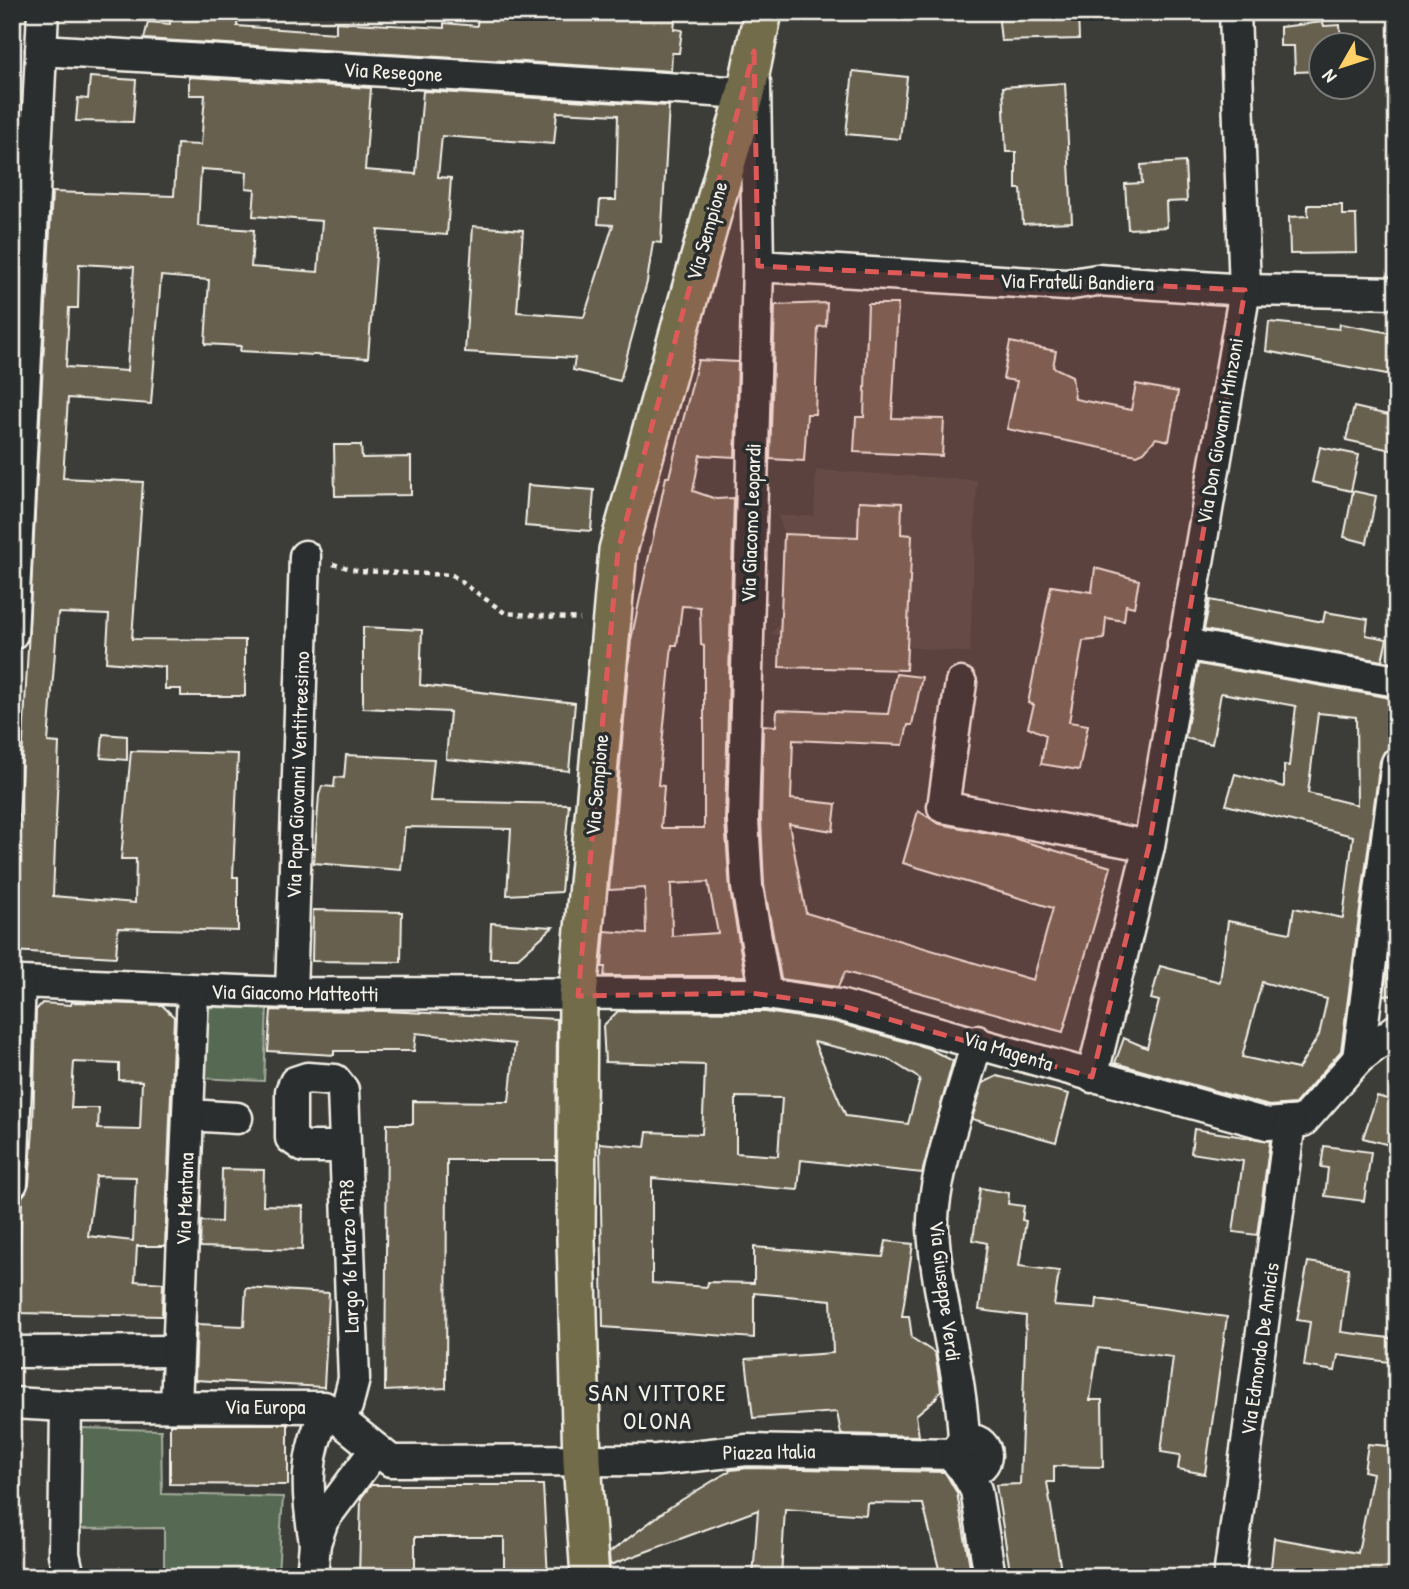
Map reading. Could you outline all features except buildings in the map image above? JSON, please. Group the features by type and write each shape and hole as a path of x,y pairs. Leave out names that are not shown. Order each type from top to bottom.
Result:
{"main road":[{"name":"Via Sempione","path":"590,1577 582,1461 576,1240 578,996 618,550 746,93 762,12"}],"street":[{"path":"12,635 43,12"},
{"name":"Via Don Giovanni Minzoni","path":"1092,1077 1149,846 1245,290 1235,12"},
{"name":"Via Resegone","path":"41,50 746,93"},
{"name":"Via Giacomo Leopardi","path":"754,51 758,265 743,820 747,887 766,994"},
{"name":"Via Fratelli Bandiera","path":"758,265 1066,285 1097,280 1245,290 1397,293"},
{"name":"Via Papa Giovanni Ventitreesimo","path":"291,993 305,556"},
{"path":"1184,644 1397,681"},
{"path":"961,683 943,807 1149,846"},
{"path":"1358,1059 1397,763"},
{"path":"12,1184 16,983"},
{"name":"Via Giacomo Matteotti","path":"16,983 193,992 578,996"},
{"name":"Via Mentana","path":"176,1406 193,992"},
{"name":"Via Magenta","path":"578,996 766,994 839,1005 977,1041 1092,1077 1267,1124 1290,1122"},
{"path":"1290,1122 1303,1121 1358,1059 1397,1029"},
{"name":"Via Giuseppe Verdi","path":"977,1041 941,1171 933,1227 944,1312 990,1577"},
{"name":"Largo 16 Marzo 1978","path":"315,1542 308,1468 311,1447 333,1414 347,1406 354,1379 343,1090 335,1080 307,1078 295,1082 291,1091 290,1131 296,1144 304,1147 345,1147"},
{"path":"188,1115 237,1118"},
{"name":"Via Edmondo De Amicis","path":"1229,1577 1290,1122"},
{"path":"12,1352 178,1351"},
{"name":"Via Europa","path":"12,1403 66,1406 324,1407 333,1414"},
{"path":"66,1406 64,1554 69,1577"},
{"path":"333,1414 391,1461 582,1461"},
{"path":"312,1577 315,1542 323,1520 376,1449"},
{"name":"Piazza Italia","path":"582,1461 657,1460 747,1450 969,1454"}],"path":[{"path":"305,556 359,571 452,575 505,613 611,621"}],"highlighted area":[{"path":"754,51 758,266 1245,290 1149,846 1092,1077 839,1005 751,993 578,996 618,550"}],"shaded area":[{"path":"816,470 977,480 970,653 771,634 780,623 784,535 778,516 814,516"}],"green space":[{"path":"200,1007 267,1008 264,1081 197,1078"},
{"path":"81,1428 161,1430 162,1494 283,1497 278,1573 164,1571 164,1528 80,1529"}],"district":[{"name":"SAN VITTORE OLONA","path":"658,1407"}]}
